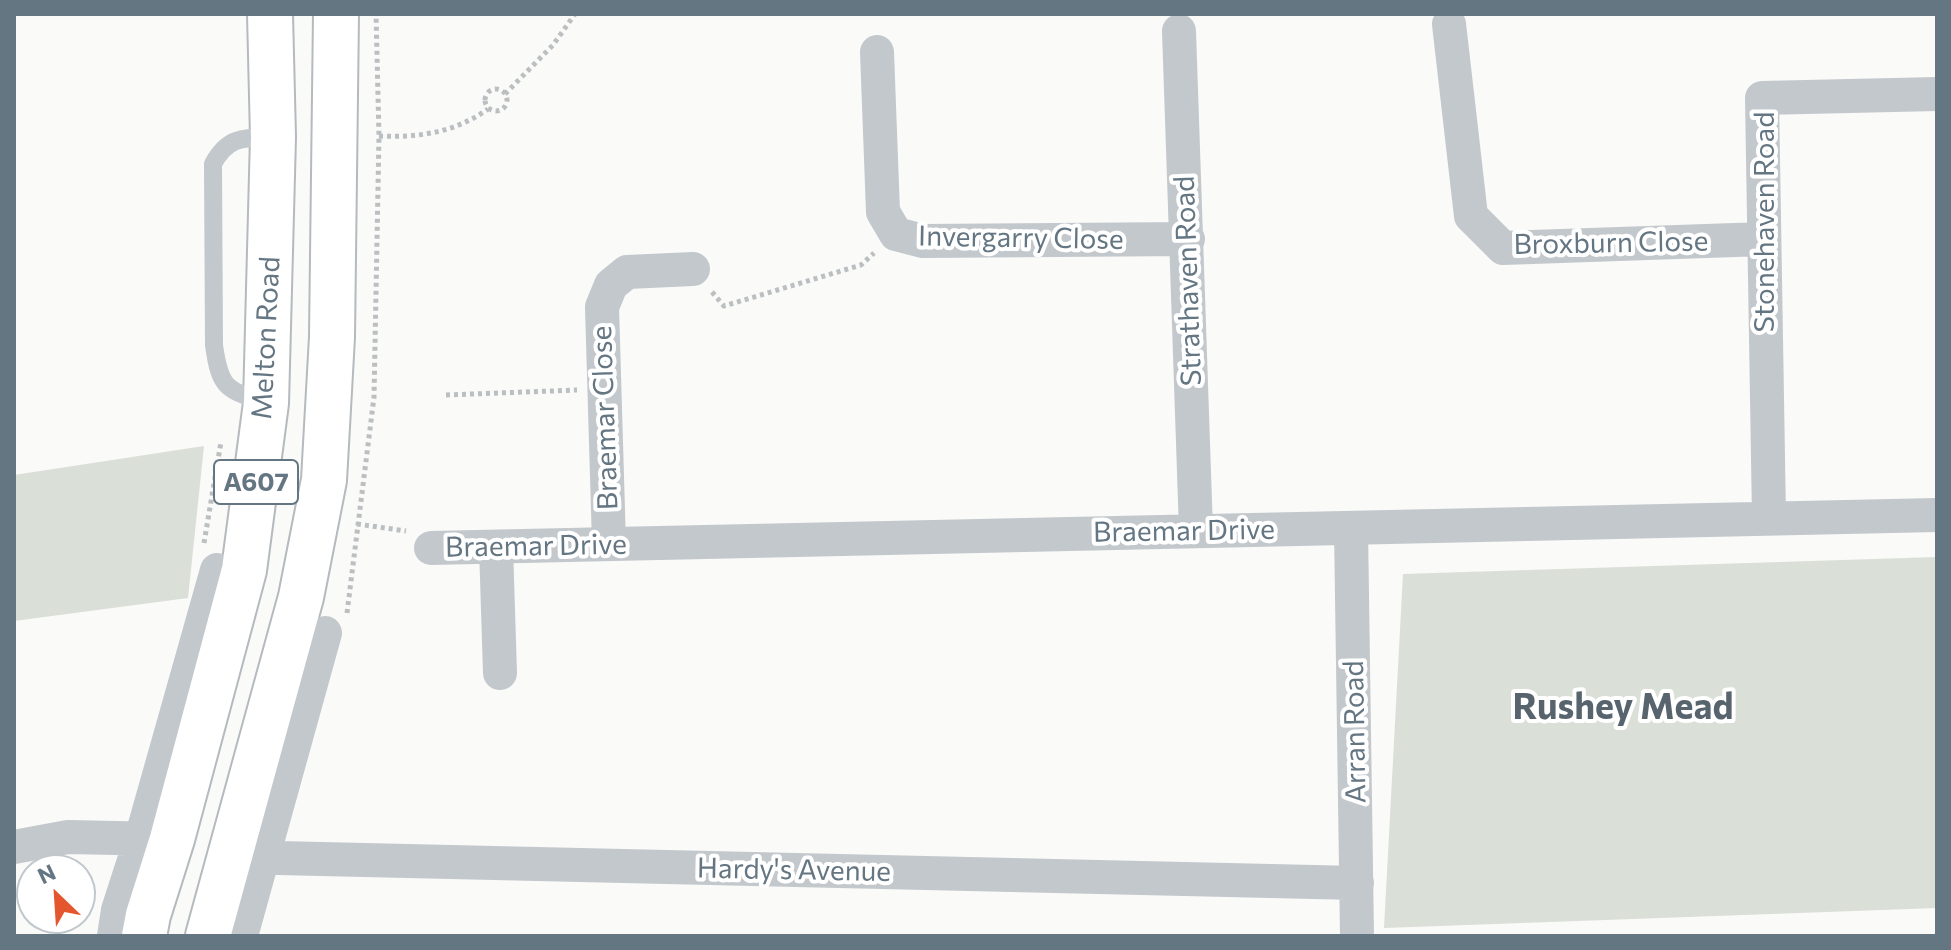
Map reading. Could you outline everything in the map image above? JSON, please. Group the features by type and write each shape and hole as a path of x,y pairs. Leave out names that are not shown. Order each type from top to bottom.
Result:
{"main road":[{"name":"Melton Road","path":"144,936 157,839 225,573 248,396 273,137 270,14"},
{"name":"A607","path":"208,936 247,854 324,480 332,337 336,14"},
{"path":"225,573 305,578"}],"street":[{"name":"Broxburn Close","path":"1449,24 1471,216 1503,248 1764,239"},
{"name":"Strathaven Road","path":"1179,31 1196,531"},
{"name":"Invergarry Close","path":"877,52 883,212 896,234 923,241 1188,239"},
{"name":"Stonehaven Road","path":"1769,518 1762,98 1937,94"},
{"name":"Braemar Close","path":"609,544 602,307 611,285 627,272 693,269"},
{"name":"Braemar Drive","path":"431,548 1937,515"},
{"name":"Arran Road","path":"1351,528 1357,936"},
{"path":"496,547 500,673"},
{"path":"241,936 247,854 325,633"},
{"path":"14,847 68,837 157,839 118,910 114,936"},
{"name":"Hardy's Avenue","path":"247,854 342,860 1357,883"}],"lane":[{"path":"248,396 217,371 214,345 213,164 221,149 240,138 273,137"}],"path":[{"path":"376,14 379,136 432,134 464,124 488,109"},
{"path":"505,94 553,45 575,14"},
{"path":"488,109 485,98 489,92 495,89 505,94"},
{"path":"488,109 495,112 502,110 507,104 505,94"},
{"path":"693,269 724,306 861,265 896,234"},
{"path":"446,395 604,389"},
{"path":"225,573 199,575 248,396"},
{"path":"349,521 400,531 432,530 431,548"}],"shaded area":[{"path":"204,446 188,598 14,621 14,475"},
{"path":"1937,557 1937,908 1384,928 1403,574"}],"district":[{"name":"Rushey Mead","path":"1623,707"}]}
